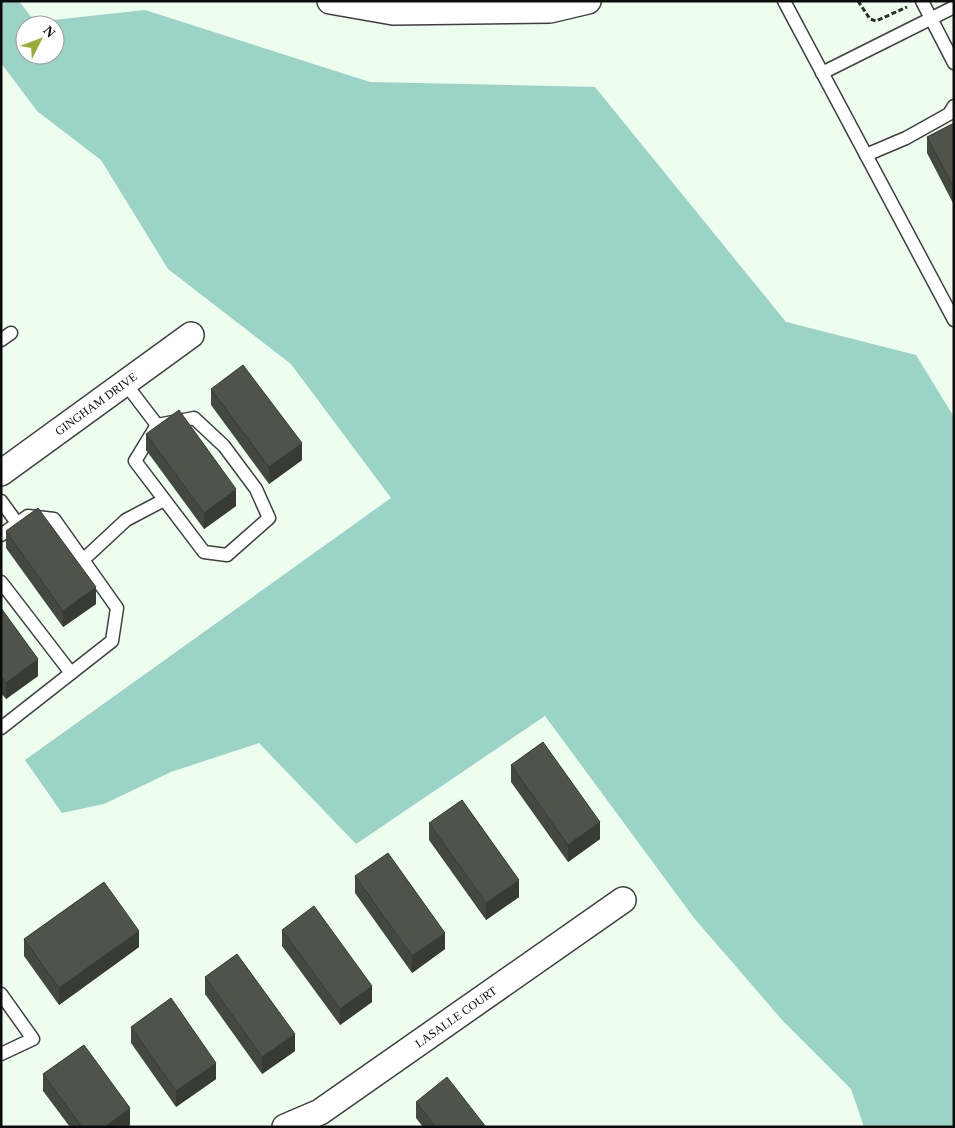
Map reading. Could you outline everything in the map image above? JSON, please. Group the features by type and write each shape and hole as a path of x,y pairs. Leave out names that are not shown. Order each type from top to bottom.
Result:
{"street":[{"path":"330,1 394,12 550,10 588,1"},
{"name":"GINGHAM DRIVE","path":"1,473 191,335"},
{"name":"LASALLE COURT","path":"285,1127 320,1112 623,900"}],"lane":[{"path":"784,1 954,320"},
{"path":"916,3 931,19 954,62"},
{"path":"822,73 954,7"},
{"path":"866,155 906,138 950,114 954,106"},
{"path":"125,383 157,425"},
{"path":"194,418 224,446 256,489 269,518 227,556 204,552 135,461 157,425 194,418"},
{"path":"83,560 126,520 164,500"},
{"path":"1,502 18,523"},
{"path":"1,535 28,516 54,519 117,608 112,640 1,728"},
{"path":"1,582 71,673"},
{"path":"1,994 33,1039 1,1054"}],"path":[{"path":"858,1 870,19 876,21 916,3"}],"shaded area":[{"path":"1,1 19,1 30,15 15,15 15,65 65,65 65,19 145,10 370,82 595,87 786,322 916,355 954,417 954,1127 864,1127 851,1089 783,1021 694,918 545,716 356,844 259,743 171,772 104,804 62,813 25,760 391,498 291,364 168,269 101,160 37,111 1,63"}],"building":[{"path":"954,123 954,188 927,137"},
{"path":"243,365 302,443 269,467 211,389"},
{"path":"179,410 236,489 204,513 146,434"},
{"path":"38,508 96,587 63,611 6,531"},
{"path":"1,608 38,659 6,683 1,676"},
{"path":"543,742 600,822 568,845 511,765"},
{"path":"462,800 519,880 486,903 429,823"},
{"path":"388,853 445,933 412,956 355,876"},
{"path":"104,882 139,931 59,988 24,939"},
{"path":"314,906 372,986 340,1009 282,930"},
{"path":"237,954 295,1034 262,1057 205,977"},
{"path":"171,998 216,1063 176,1091 131,1027"},
{"path":"84,1045 130,1108 105,1127 82,1127 43,1074"},
{"path":"447,1077 486,1127 436,1127 416,1102"}]}
